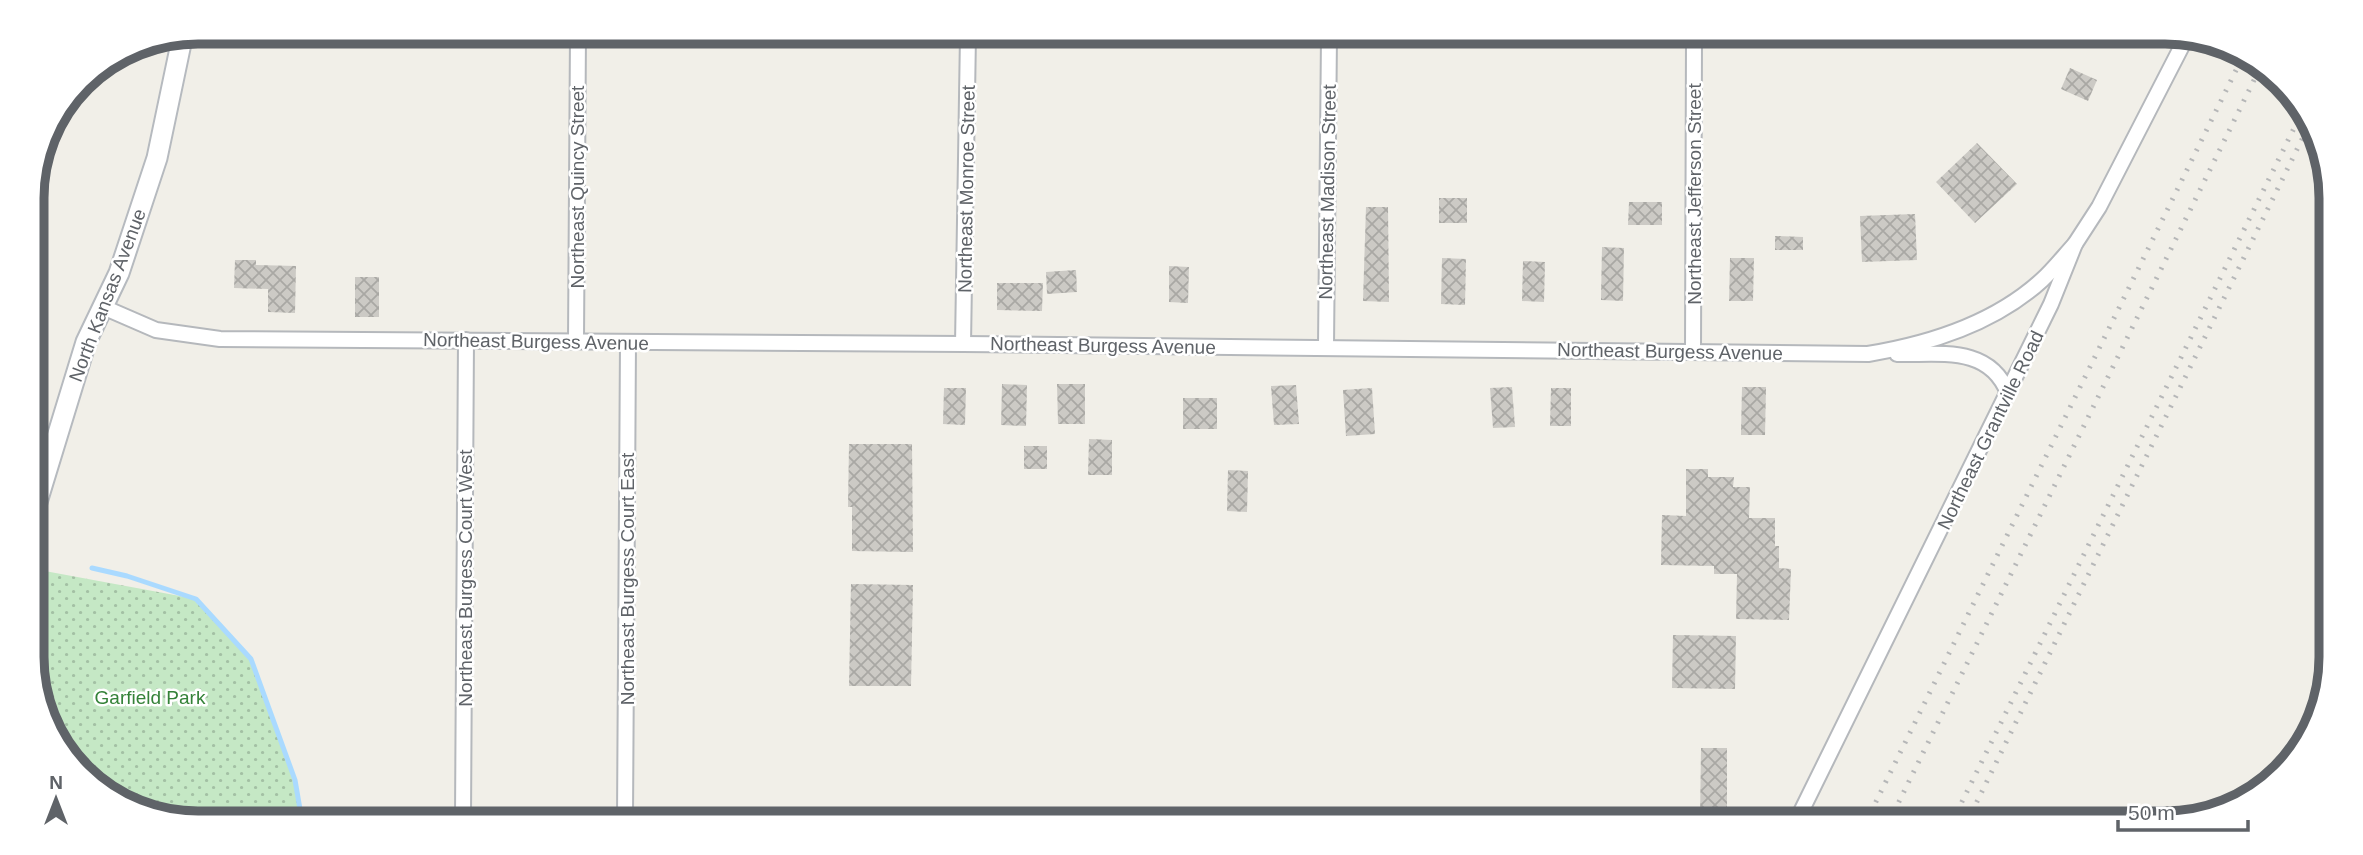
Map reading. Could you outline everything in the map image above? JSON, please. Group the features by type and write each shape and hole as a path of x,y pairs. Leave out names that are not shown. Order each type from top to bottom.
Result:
{"main road":[{"name":"North Kansas Avenue","path":"44,479 86,342 119,273 158,158 181,45"}],"street":[{"name":"Northeast Quincy Street","path":"576,341 578,44"},
{"name":"Northeast Monroe Street","path":"963,344 968,44"},
{"name":"Northeast Madison Street","path":"1326,347 1329,44"},
{"name":"Northeast Jefferson Street","path":"1693,351 1694,44"},
{"name":"Northeast Grantville Road","path":"1801,811 2051,304 2075,244 2099,207 2182,45"},
{"name":"Northeast Burgess Avenue","path":"103,307 156,330 220,339 1868,354 1926,342 1980,321 2041,281 2075,244"},
{"name":"Northeast Burgess Court West","path":"463,811 467,340"},
{"name":"Northeast Burgess Court East","path":"625,811 628,342"},
{"path":"1868,354 1966,356 1978,359 1999,375 2008,393"}],"green space":[{"name":"Garfield Park","path":"44,571 196,599 251,659 295,780 300,811 177,810 129,795 96,773 91,764 82,759 60,726 52,707 44,668"}],"building":[{"path":"2070,68 2097,80 2088,101 2061,89"},
{"path":"1977,143 2017,184 1975,223 1936,182"},
{"path":"1439,198 1467,198 1467,223 1439,223"},
{"path":"1629,202 1662,202 1662,225 1628,225"},
{"path":"1366,207 1388,207 1389,302 1363,301"},
{"path":"1915,214 1917,260 1862,262 1860,216"},
{"path":"1775,236 1803,237 1803,250 1775,250"},
{"path":"1602,247 1624,248 1623,301 1601,300"},
{"path":"1442,258 1466,259 1465,305 1441,304"},
{"path":"1730,258 1754,258 1753,301 1729,301"},
{"path":"235,260 256,260 256,265 296,266 295,313 268,312 268,289 234,288"},
{"path":"1523,261 1545,262 1544,302 1522,301"},
{"path":"1169,266 1189,267 1188,303 1169,302"},
{"path":"1076,270 1077,292 1047,294 1046,272"},
{"path":"355,277 379,277 379,317 355,317"},
{"path":"997,283 1043,283 1042,311 997,310"},
{"path":"1002,384 1027,385 1026,426 1001,425"},
{"path":"1057,384 1085,384 1085,424 1058,424"},
{"path":"1296,385 1299,424 1274,425 1271,386"},
{"path":"1512,387 1515,427 1493,428 1490,388"},
{"path":"1742,387 1766,387 1765,435 1741,435"},
{"path":"944,388 966,388 965,425 943,424"},
{"path":"1372,388 1375,434 1346,436 1343,390"},
{"path":"1551,388 1571,388 1571,426 1550,426"},
{"path":"1183,398 1217,398 1217,429 1183,429"},
{"path":"1089,439 1112,440 1112,475 1088,475"},
{"path":"849,444 912,444 913,552 852,551 852,507 848,507"},
{"path":"1024,446 1047,446 1047,469 1024,469"},
{"path":"1686,469 1708,469 1708,477 1734,477 1733,487 1750,487 1749,518 1775,518 1775,546 1779,546 1779,568 1791,569 1789,620 1736,619 1737,574 1714,574 1714,566 1661,565 1662,515 1686,516"},
{"path":"1228,470 1248,471 1247,512 1227,511"},
{"path":"851,584 913,585 911,686 849,686"},
{"path":"1673,635 1736,636 1735,689 1672,688"},
{"path":"1701,748 1727,748 1727,811 1700,811"}],"waterway":[{"path":"92,568 127,576 196,599 251,659 295,780 300,811"}],"railway":[{"path":"1871,811 2239,63"},
{"path":"1894,811 2257,74"},
{"path":"1957,811 2298,120"},
{"path":"1972,811 2305,133"}]}
